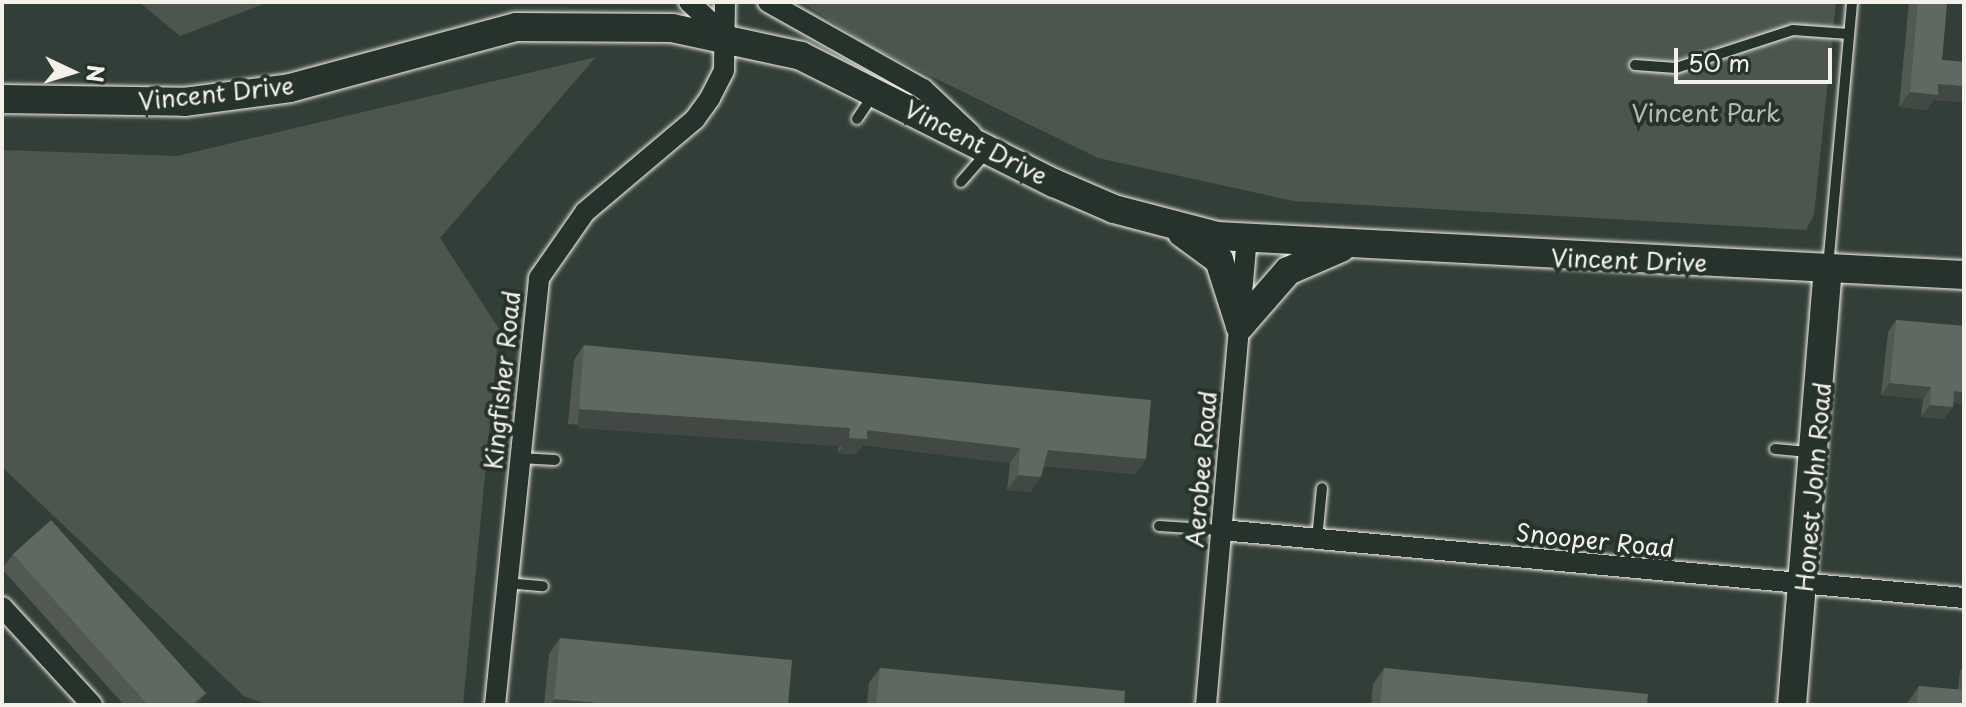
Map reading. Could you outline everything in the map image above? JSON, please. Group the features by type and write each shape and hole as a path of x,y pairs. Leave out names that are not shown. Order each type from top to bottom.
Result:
{"street":[{"path":"689,2 728,38"},
{"name":"Kingfisher Road","path":"495,705 539,278 585,212 695,119 724,70 728,38 725,2"},
{"path":"768,2 923,89 989,150"},
{"name":"Vincent Drive","path":"2,99 184,102 290,88 516,27 629,26 728,38 801,56 877,90 989,150 1114,209 1173,227 1247,238 1348,245 1964,275"},
{"path":"1173,227 1219,260 1240,326"},
{"name":"Aerobee Road","path":"1206,705 1247,238"},
{"path":"1240,326 1288,271 1348,245"},
{"name":"Honest John Road","path":"1792,705 1805,586 1828,268"},
{"name":"Snooper Road","path":"1221,530 1805,586 1964,598"},
{"path":"2,607 92,705"}],"lane":[{"path":"1828,268 1852,2"},
{"path":"1635,65 1676,68 1793,30 1849,34"},
{"path":"857,119 877,90"},
{"path":"961,182 989,150"},
{"path":"1775,449 1816,452"},
{"path":"519,458 555,460"},
{"path":"1317,539 1322,488"},
{"path":"1159,526 1221,530"},
{"path":"506,583 543,586"}],"green space":[{"path":"139,2 269,2 180,36"},
{"name":"Vincent Park","path":"802,2 1836,2 1814,215 1806,230 1293,201 1098,158 867,45"},
{"path":"596,57 440,238 499,329 463,705 270,705 245,697 2,467 2,150 177,156"}],"building":[{"path":"1918,2 1947,2 1942,60 1964,62 1964,86 1938,84 1938,95 1910,92"},
{"path":"1896,320 1964,326 1964,392 1954,391 1953,407 1930,405 1931,387 1890,383"},
{"path":"584,345 1151,400 1146,459 1048,450 1041,477 1018,475 1020,448 867,430 867,439 849,438 850,428 579,409"},
{"path":"51,520 206,693 192,705 148,705 13,554"},
{"path":"560,638 792,660 788,705 624,705 554,699"},
{"path":"880,668 1125,691 1124,705 876,705"},
{"path":"1384,668 1648,694 1647,705 1380,705"},
{"path":"1919,686 1964,690 1964,705 1916,705"}]}
